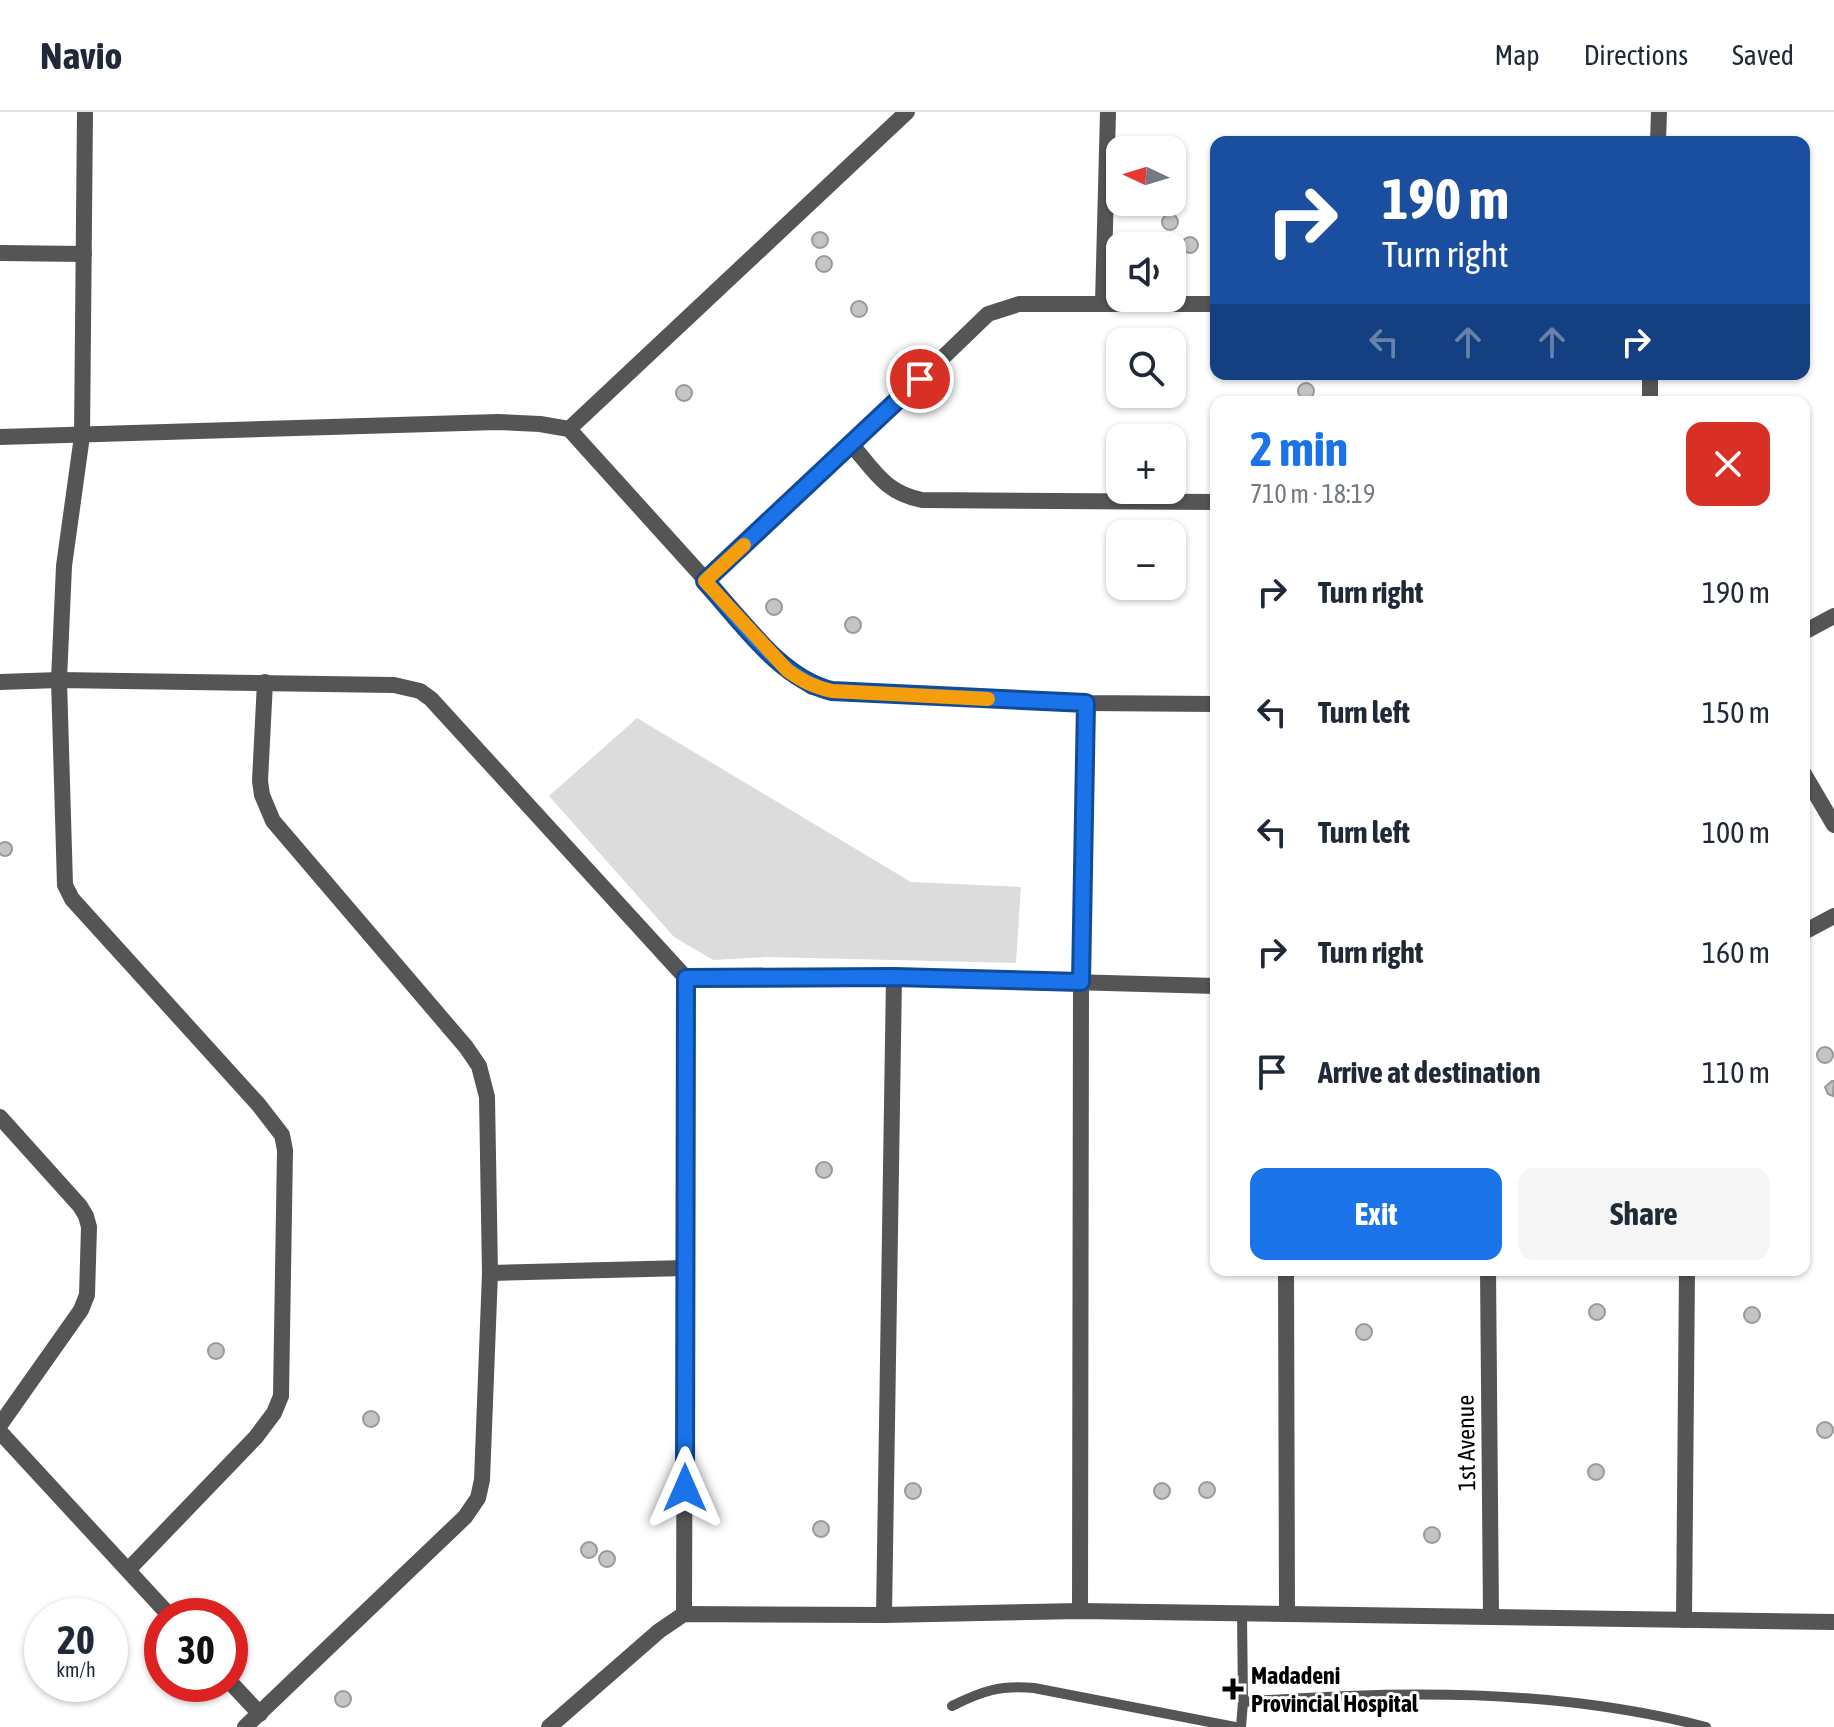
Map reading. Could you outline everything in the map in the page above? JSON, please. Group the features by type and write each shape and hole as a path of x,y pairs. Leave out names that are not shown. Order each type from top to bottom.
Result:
{"street":[{"path":"85,112 82,436 64,566 59,680 63,872 72,899 258,1104 282,1135 285,1150 281,1396 274,1413 256,1437 128,1570"},
{"path":"569,429 907,112"},
{"path":"1103,303 1108,112"},
{"path":"1658,136 1659,112"},
{"path":"0,253 84,254"},
{"path":"705,581 988,314 1019,304 1210,304"},
{"path":"0,437 498,422 569,429 787,670 812,687 832,691 1086,703 1210,704"},
{"path":"852,445 887,486 906,497 922,500 1210,502"},
{"path":"1810,629 1834,616"},
{"path":"0,682 265,682 394,685 420,691 431,699 686,978 684,1614"},
{"path":"245,1727 465,1517 478,1498 484,1459 490,1273 487,1097 479,1066 273,821 262,795 260,781 265,682"},
{"path":"1080,1611 1081,982 1086,703"},
{"path":"1810,784 1834,825"},
{"path":"1810,929 1834,916"},
{"path":"686,978 894,977 1210,986"},
{"path":"884,1615 894,977"},
{"path":"0,1117 80,1206 89,1227 87,1295 81,1310 0,1425"},
{"path":"490,1273 686,1268"},
{"path":"1286,1276 1287,1613"},
{"name":"1st Avenue","path":"1488,1276 1491,1616"},
{"path":"1684,1620 1687,1276"},
{"path":"0,1432 154,1598"},
{"path":"549,1727 659,1631 684,1614 884,1615 1080,1611 1834,1622"},
{"path":"248,1701 260,1714"}],"lane":[{"path":"1241,1727 1242,1613"},
{"path":"952,1706 994,1688 1012,1686 1235,1727"},
{"path":"1243,1702 1406,1695 1536,1699 1623,1710 1706,1727"}],"shaded area":[{"path":"637,718 911,882 1021,887 1016,963 768,957 713,960 674,937 549,796"}],"building":[{"path":"1165,217 1175,217 1178,222 1175,227 1170,230 1165,227 1162,222"},
{"path":"820,232 828,240 820,248 812,240"},
{"path":"1190,237 1198,245 1190,253 1186,251 1186,239"},
{"path":"824,256 832,264 824,272 816,264"},
{"path":"859,301 867,309 859,317 851,309"},
{"path":"1306,383 1314,391 1311,396 1301,396 1298,391 1301,386"},
{"path":"684,385 692,393 684,401 676,393"},
{"path":"774,599 782,607 774,615 766,607"},
{"path":"853,617 861,625 853,633 845,625"},
{"path":"0,844 10,844 10,854 0,854"},
{"path":"1825,1047 1833,1055 1825,1063 1817,1055"},
{"path":"1832,1081 1833,1096 1828,1094 1825,1087"},
{"path":"824,1162 832,1170 824,1178 816,1170"},
{"path":"1597,1304 1605,1312 1597,1320 1589,1312"},
{"path":"1752,1307 1760,1315 1752,1323 1744,1315"},
{"path":"1364,1324 1372,1332 1364,1340 1356,1332"},
{"path":"216,1343 224,1351 216,1359 208,1351"},
{"path":"371,1411 379,1419 371,1427 363,1419"},
{"path":"1825,1422 1833,1430 1825,1438 1817,1430"},
{"path":"1596,1464 1604,1472 1596,1480 1588,1472"},
{"path":"1207,1482 1215,1490 1207,1498 1199,1490"},
{"path":"913,1483 921,1491 913,1499 905,1491"},
{"path":"1162,1483 1170,1491 1162,1499 1154,1491"},
{"path":"821,1521 829,1529 821,1537 813,1529"},
{"path":"1432,1527 1440,1535 1432,1543 1424,1535"},
{"path":"589,1542 597,1550 589,1558 581,1550"},
{"path":"607,1551 615,1559 607,1567 599,1559"},
{"path":"343,1691 351,1699 343,1707 335,1699"}],"slow traffic":[{"path":"744,545 705,581 797,678 812,687 832,691 988,699"}],"place":[{"name":"Madadeni Provincial Hospital","path":"1233,1689"}],"route":[{"path":"685,1488 686,978 894,977 1081,982 1086,703 832,691 812,687 787,670 705,581 920,379"}]}
